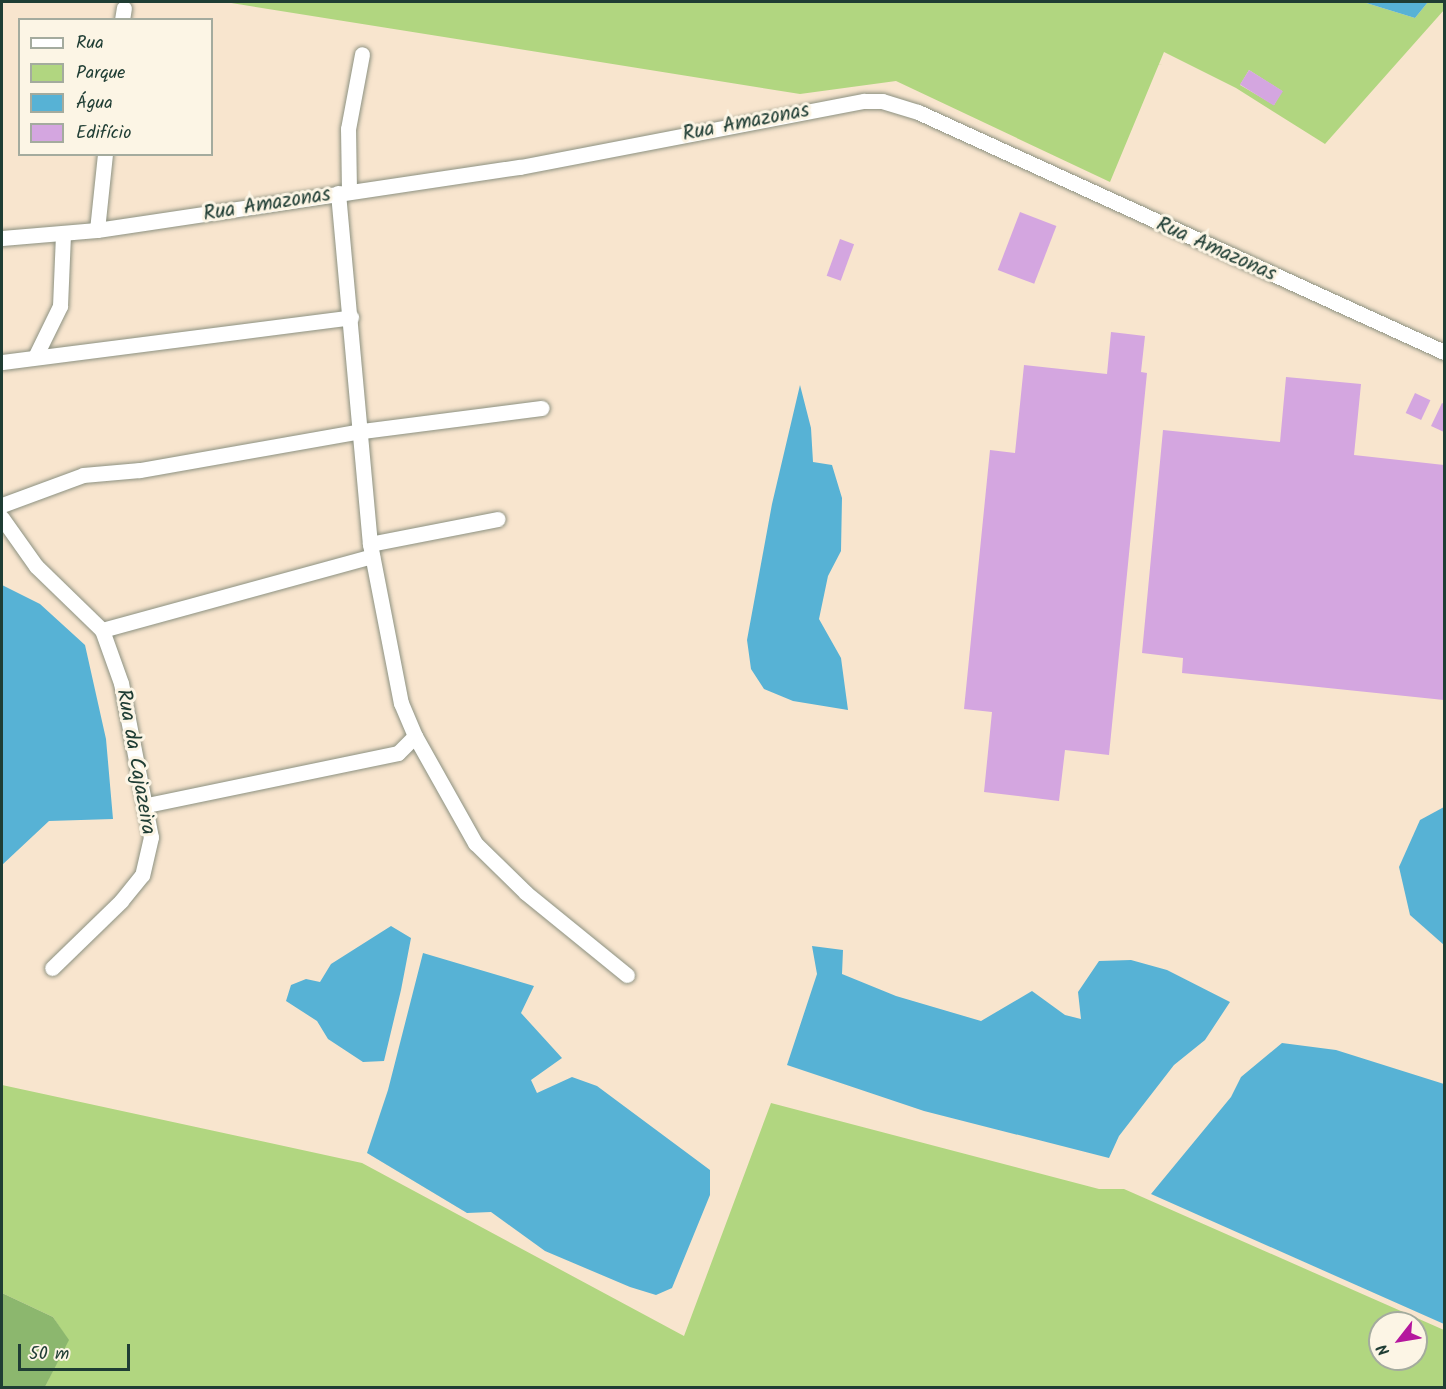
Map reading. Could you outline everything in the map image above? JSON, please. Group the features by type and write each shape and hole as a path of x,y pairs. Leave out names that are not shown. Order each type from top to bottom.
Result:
{"street":[{"path":"362,54 348,129 344,192 351,316 371,550 396,683 415,736 475,843 526,893 627,975"},
{"name":"Rua Amazonas","path":"2,238 97,230 520,167 864,101 882,101 918,112 1444,352"},
{"path":"97,230 105,156"},
{"path":"36,355 60,306 63,233"},
{"path":"2,362 36,355 351,316"},
{"path":"2,504 83,475 140,470 362,431 542,408"},
{"name":"Rua da Cajazeira","path":"2,518 36,566 102,630 121,683 147,805 151,837 142,875 121,901 52,968"},
{"path":"102,630 371,550 498,519"},
{"path":"147,805 398,753 415,736"}],"green space":[{"path":"225,2 1363,2 1415,18 1428,2 1444,2 1444,10 1325,144 1236,88 1164,52 1110,182 896,81 800,94","holes":["1249,70 1282,91 1274,105 1240,85"]},
{"path":"2,1085 362,1163 684,1336 771,1103 1099,1189 1124,1189 1401,1311 1368,1311 1368,1371 1428,1371 1428,1323 1444,1330 1444,1387 45,1387 68,1340 53,1317 2,1293"},
{"path":"2,1293 53,1317 69,1340 45,1387 2,1387"}],"water":[{"path":"1363,2 1428,2 1415,18"},
{"path":"800,385 811,428 813,462 832,465 842,498 841,551 828,576 819,619 841,658 848,710 793,701 764,689 751,669 747,640 772,504"},
{"path":"2,585 40,604 85,645 106,739 113,819 49,821 2,865"},
{"path":"1444,807 1444,945 1410,915 1399,867 1420,820"},
{"path":"391,926 411,938 401,990 384,1061 363,1062 328,1039 317,1021 286,1001 291,985 306,979 320,982 331,964"},
{"path":"812,946 843,950 842,974 896,996 981,1021 1032,991 1065,1015 1081,1019 1078,992 1099,961 1131,960 1167,970 1230,1002 1205,1040 1174,1065 1119,1136 1109,1158 924,1111 787,1065 817,974"},
{"path":"423,953 534,986 521,1013 562,1058 531,1080 537,1093 572,1077 597,1086 710,1170 710,1195 672,1288 656,1295 630,1287 545,1251 491,1212 467,1213 367,1153 388,1090"},
{"path":"1282,1043 1336,1050 1444,1084 1444,1324 1428,1317 1428,1311 1415,1311 1151,1194 1231,1097 1241,1077"}],"building":[{"path":"1249,70 1283,91 1274,106 1240,84"},
{"path":"1020,212 1056,226 1034,284 998,270"},
{"path":"840,239 854,244 841,281 827,276"},
{"path":"1111,332 1145,336 1141,372 1147,373 1109,755 1065,750 1059,801 984,792 992,712 964,709 990,450 1015,453 1024,365 1107,374"},
{"path":"1286,377 1361,384 1354,455 1444,465 1444,700 1182,673 1183,658 1142,653 1163,430 1280,442"},
{"path":"1415,393 1430,400 1421,420 1406,413"},
{"path":"1442,403 1444,404 1444,432 1431,426"}]}
